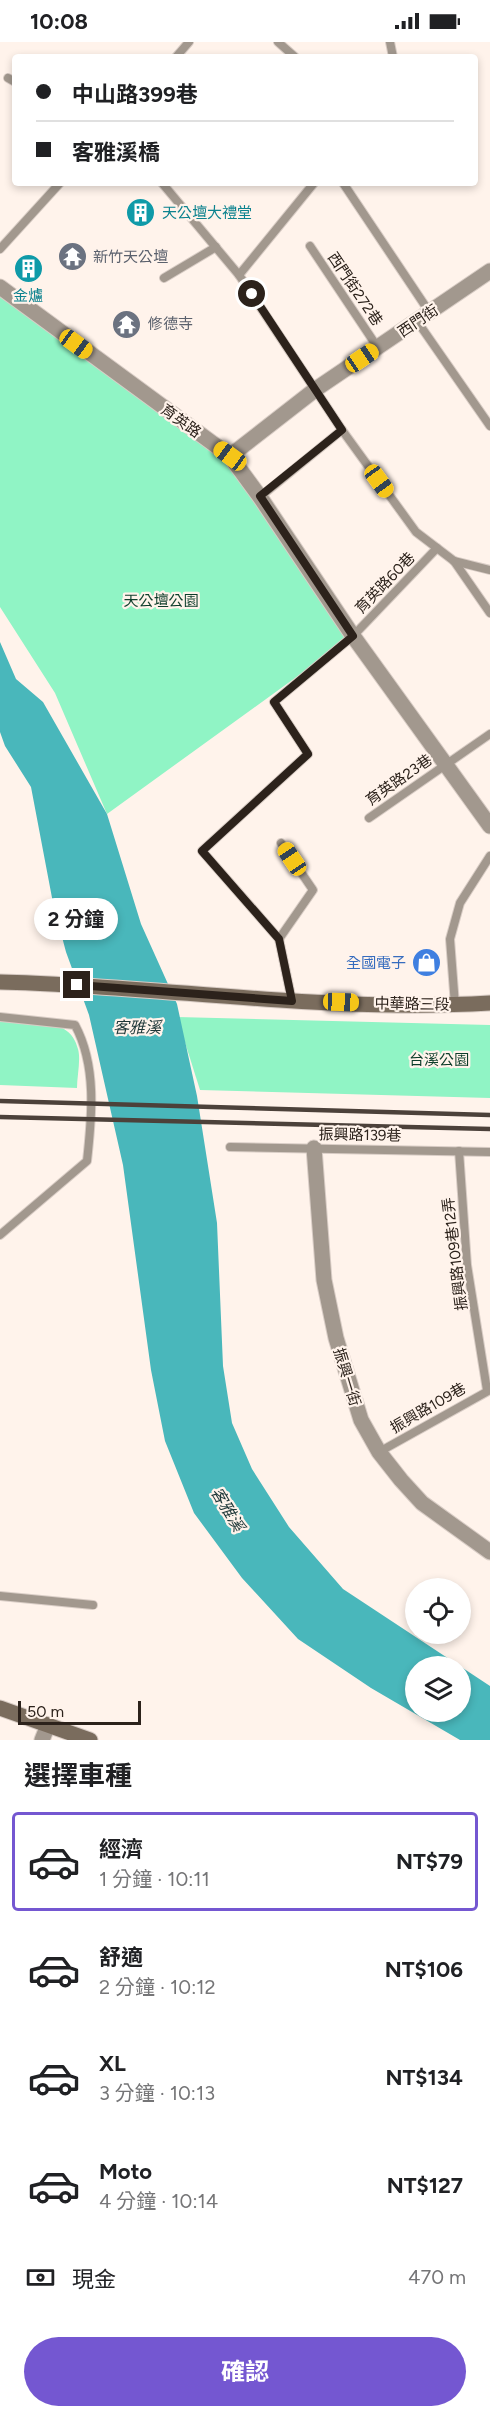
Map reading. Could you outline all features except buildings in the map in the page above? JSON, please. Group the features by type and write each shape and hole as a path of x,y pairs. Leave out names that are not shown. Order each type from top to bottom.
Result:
{"street":[{"name":"西門街","path":"230,456 316,389 490,271"},
{"name":"育英路","path":"0,287 230,456 260,496 353,636 445,764 488,819"},
{"name":"中華路三段","path":"0,982 55,983 292,1001 455,1005 490,1003"},
{"name":"振興一街","path":"314,1148 324,1280 336,1338 361,1420 379,1452 400,1480 422,1503 490,1552"},
{"path":"0,1708 90,1740"},
{"path":"42,1740 48,1725"}],"lane":[{"path":"179,54 189,42"},
{"path":"278,42 292,54"},
{"path":"0,249 57,186"},
{"path":"165,186 239,275 342,430 416,532 454,561 490,613"},
{"path":"239,275 312,186"},
{"path":"345,186 490,426"},
{"name":"西門街272巷","path":"310,246 378,348"},
{"path":"164,278 216,247"},
{"path":"260,496 342,430"},
{"name":"育英路60巷","path":"279,939 202,851 308,754 274,702 353,636 437,548"},
{"path":"454,561 490,570"},
{"name":"育英路23巷","path":"369,818 490,734"},
{"path":"282,843 313,890 279,939 292,1001"},
{"path":"455,1005 450,939 460,903 490,856"},
{"path":"0,1017 75,1026 83,1040 91,1077 87,1161 0,1235"},
{"name":"振興路139巷","path":"230,1147 490,1152"},
{"name":"振興路109巷12弄","path":"459,1151 467,1265 489,1390"},
{"name":"振興路109巷","path":"379,1452 489,1390"},
{"path":"0,1596 93,1605"}],"green space":[{"name":"天公壇公園","path":"0,292 230,456 353,636 107,814 55,693 0,607"},
{"name":"台溪公園","path":"177,1017 490,1025 490,1098 200,1090"},
{"path":"0,1020 46,1022 66,1030 73,1038 79,1053 77,1088 0,1085"}],"water":[{"name":"客雅溪","path":"0,642 16,679 43,702 107,814 141,924 177,1004 197,1096 217,1223 223,1366 232,1423 252,1469 289,1527 343,1589 405,1630 405,1644 427,1644 445,1656 405,1656 405,1708 298,1639 242,1578 194,1513 165,1441 151,1370 123,1165 89,1015 66,952 53,903 31,787 5,746 0,732"},
{"name":"客雅溪","path":"471,1673 490,1686 490,1740 460,1740 429,1722 471,1722"}],"railway":[{"path":"0,1101 490,1115"},
{"path":"0,1117 490,1129"}],"place":[{"name":"天公壇大禮堂","path":"141,213"},
{"name":"新竹天公壇","path":"72,257"},
{"name":"金爐","path":"28,269"},
{"name":"修德寺","path":"127,324"},
{"name":"全國電子","path":"427,963"}],"route":[{"path":"77,985 292,1001 279,939 202,851 308,754 274,702 353,636 260,496 342,430 252,294"}]}
